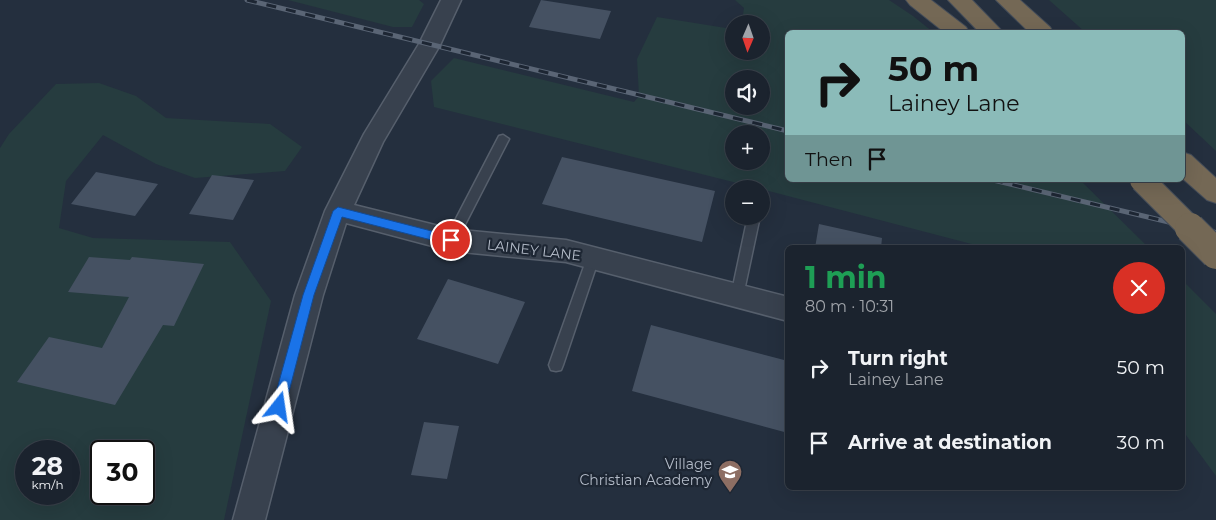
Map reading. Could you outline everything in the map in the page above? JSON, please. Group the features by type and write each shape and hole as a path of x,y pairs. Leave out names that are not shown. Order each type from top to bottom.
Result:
{"highway":[{"path":"917,0 955,30"},
{"path":"959,0 990,30"},
{"path":"1007,0 1040,30"},
{"path":"1185,165 1216,193"},
{"path":"1144,182 1216,254"}],"street":[{"path":"249,520 309,295 338,211 372,140 429,45 451,0"},
{"name":"LAINEY LANE","path":"338,211 451,240 566,251 785,308"}],"lane":[{"path":"451,240 503,139"},
{"path":"736,296 752,225"},
{"path":"556,366 593,258"}],"green space":[{"path":"288,0 419,0 424,4 412,27 393,27"},
{"path":"735,0 889,0 930,30 785,30 785,182 1082,182 1146,245 975,245 770,191 770,180 725,180 434,107 431,81 454,58 634,102 639,96 637,59 657,17 725,28 725,60 770,60 770,15 743,15 744,8"},
{"path":"1049,0 1216,0 1216,151 1185,122 1185,30 1083,30"},
{"path":"99,83 136,96 166,118 270,124 302,147 285,171 195,178 156,164 103,135 66,181 59,228 93,238 230,242 271,301 224,520 0,520 0,148 9,134 56,84"},
{"path":"1185,283 1216,314 1216,476 1185,434"}],"building":[{"path":"541,0 611,11 600,39 529,27"},
{"path":"562,157 715,191 702,242 542,204"},
{"path":"96,172 158,184 135,216 71,204"},
{"path":"212,175 254,180 233,220 189,214"},
{"path":"819,224 882,238 881,245 816,245"},
{"path":"89,257 130,260 132,257 204,264 174,326 163,325 115,405 17,382 49,337 102,348 129,297 68,292"},
{"path":"448,279 525,302 498,364 417,339"},
{"path":"651,325 785,360 785,432 632,391"},
{"path":"424,422 459,426 447,479 411,475"}],"railway":[{"path":"247,0 785,130"},
{"path":"1001,182 1202,230"},
{"path":"1196,228 1216,233"}],"place":[{"name":"Village Christian Academy","path":"730,493"}],"route":[{"path":"279,407 309,295 338,211 451,240"}]}
